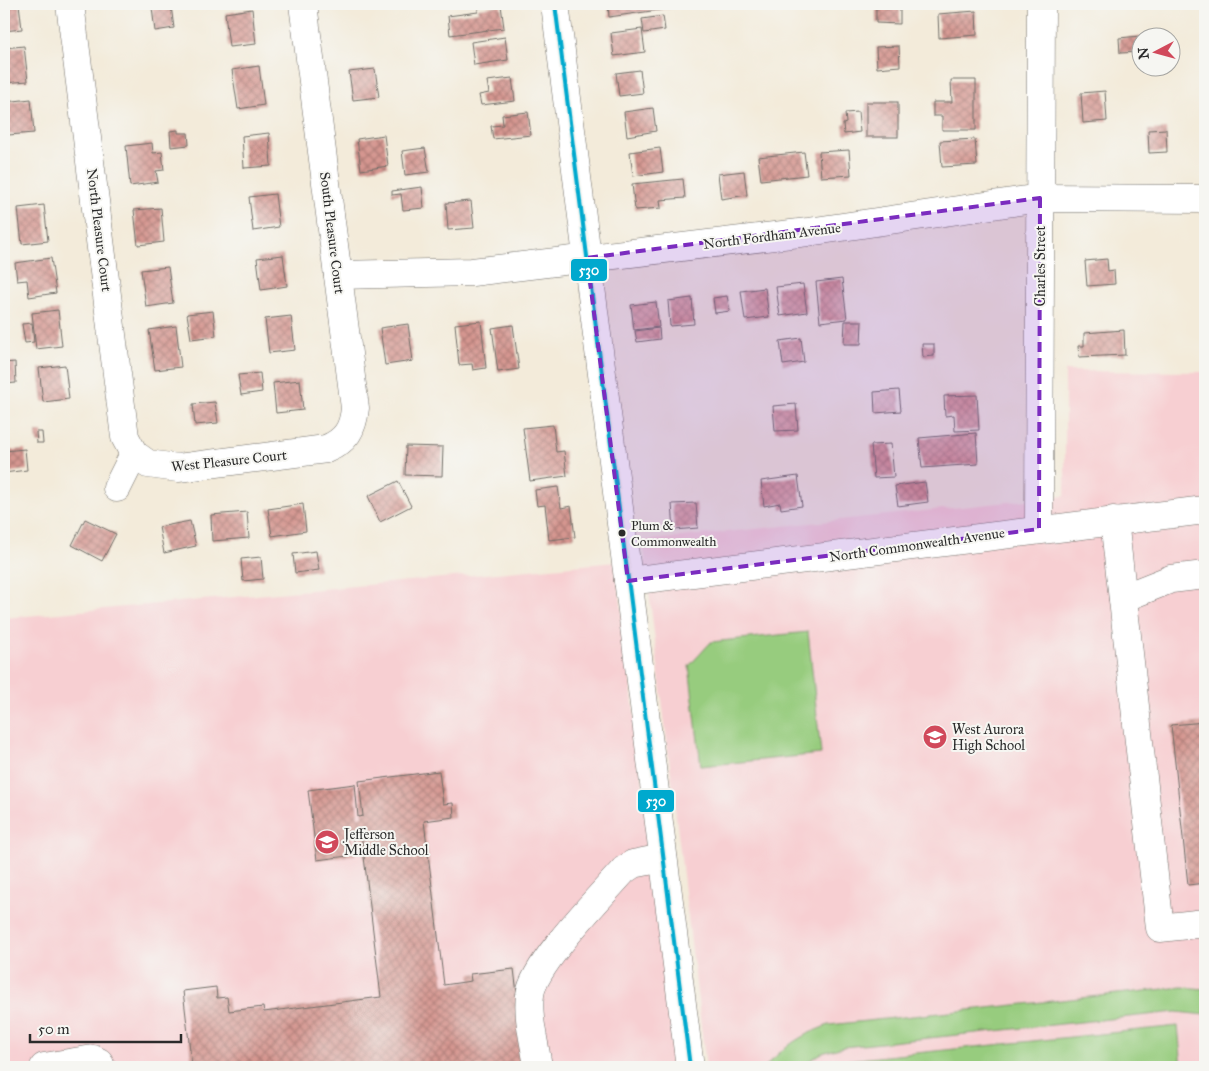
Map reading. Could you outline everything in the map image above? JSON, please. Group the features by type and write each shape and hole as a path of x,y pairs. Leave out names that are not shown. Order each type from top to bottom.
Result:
{"street":[{"name":"North Pleasure Court","path":"70,4 125,437 134,454"},
{"name":"South Pleasure Court","path":"303,4 355,408 354,419 345,438 338,444 326,449"},
{"path":"554,4 690,1067"},
{"name":"Charles Street","path":"1039,528 1041,4"},
{"name":"North Fordham Avenue","path":"338,275 472,272 808,232 1040,198 1205,199"},
{"name":"West Pleasure Court","path":"134,454 148,464 178,468 326,449"},
{"path":"117,488 134,454"},
{"name":"North Commonwealth Avenue","path":"628,580 848,555 1039,528 1205,510"},
{"path":"1114,520 1160,928 1205,923"},
{"path":"1123,598 1171,579 1205,575"},
{"path":"538,1067 530,1011 530,993 540,968 624,870 633,864 663,858"},
{"path":"44,1067 93,1059 99,1062 101,1067"}],"highlighted area":[{"path":"1040,198 1039,529 628,581 587,258"}],"shaded area":[{"name":"West Aurora High School","path":"1065,371 1205,372 1205,1067 706,1067 643,541 1065,496"},
{"name":"Jefferson Middle School","path":"616,562 677,1067 4,1067 4,618"}],"green space":[{"path":"808,632 821,754 701,766 689,666 711,642"},
{"path":"1182,987 1205,989 1205,1015 1176,1012 843,1047 822,1053 799,1067 765,1067 794,1042 829,1025"},
{"path":"1178,1026 1182,1067 849,1067 848,1060"}],"building":[{"path":"4,4 19,4 22,29 4,31"},
{"path":"608,4 673,4 673,8 609,17"},
{"path":"876,4 900,4 900,24 876,23"},
{"path":"501,5 504,28 450,35 448,16 478,12 478,8"},
{"path":"171,6 174,28 155,31 152,8"},
{"path":"252,9 256,44 229,47 225,13"},
{"path":"976,11 977,35 939,38 938,14"},
{"path":"663,16 665,30 644,33 642,19"},
{"path":"642,29 645,52 614,56 611,33"},
{"path":"505,37 508,60 474,65 471,42"},
{"path":"1132,37 1132,52 1120,53 1119,38"},
{"path":"24,46 28,81 4,83 4,48"},
{"path":"899,46 900,66 877,68 876,47"},
{"path":"259,66 264,105 238,109 232,70"},
{"path":"375,69 379,97 353,100 349,72"},
{"path":"640,70 643,93 619,96 616,73"},
{"path":"512,78 515,101 481,105 479,95 489,93 487,81"},
{"path":"951,80 976,80 976,130 942,130 942,116 933,116 933,102 952,102"},
{"path":"1105,91 1107,121 1083,123 1081,93"},
{"path":"31,99 34,133 8,135 5,102"},
{"path":"866,102 898,102 898,137 866,137"},
{"path":"653,108 656,131 627,136 624,112"},
{"path":"528,112 531,135 493,139 491,126 503,125 502,115"},
{"path":"858,112 860,132 844,134 845,113"},
{"path":"1166,129 1167,152 1149,153 1148,130"},
{"path":"178,130 178,133 188,133 189,145 171,147 170,131"},
{"path":"269,133 271,166 244,168 242,136"},
{"path":"384,135 388,166 361,170 357,139"},
{"path":"975,139 977,165 942,167 940,141"},
{"path":"152,143 153,153 162,152 164,170 156,171 158,182 130,186 126,146"},
{"path":"425,148 429,172 405,175 402,151"},
{"path":"660,148 663,172 633,176 630,152"},
{"path":"849,150 851,175 821,177 819,152"},
{"path":"804,152 807,175 761,180 758,157"},
{"path":"744,171 747,195 721,199 718,174"},
{"path":"683,179 685,198 660,200 661,208 635,210 632,184"},
{"path":"422,187 424,208 403,210 401,194 392,195 392,191"},
{"path":"275,194 279,227 253,231 249,197"},
{"path":"471,201 474,228 448,230 446,203"},
{"path":"44,205 48,241 22,244 18,208"},
{"path":"161,208 164,242 138,245 134,210"},
{"path":"283,255 287,286 261,290 257,258"},
{"path":"51,258 56,293 29,297 27,280 17,281 15,263"},
{"path":"1107,259 1108,271 1114,270 1115,284 1087,286 1085,261"},
{"path":"168,267 173,303 146,307 141,270"},
{"path":"842,279 847,319 820,322 816,282"},
{"path":"803,284 807,312 780,316 776,287"},
{"path":"765,288 769,317 745,320 741,291"},
{"path":"727,296 730,311 715,313 713,298"},
{"path":"692,298 694,324 670,326 668,301"},
{"path":"656,302 659,327 634,330 631,305"},
{"path":"58,310 62,346 36,349 32,313"},
{"path":"213,311 216,336 191,339 187,314"},
{"path":"291,316 295,350 269,353 265,319"},
{"path":"481,321 486,368 473,370 472,364 459,365 455,324"},
{"path":"845,321 862,321 861,344 844,344"},
{"path":"32,323 34,342 25,343 22,324"},
{"path":"408,324 413,361 385,365 380,328"},
{"path":"513,325 519,369 498,372 492,328"},
{"path":"176,326 181,367 155,370 149,330"},
{"path":"659,328 660,339 637,342 635,331"},
{"path":"1124,330 1125,355 1079,357 1078,346 1084,346 1084,333"},
{"path":"801,338 804,362 783,365 780,341"},
{"path":"922,344 934,344 934,356 923,357"},
{"path":"15,362 16,383 4,384 4,363"},
{"path":"65,365 69,399 43,402 39,368"},
{"path":"260,373 262,392 241,395 238,375"},
{"path":"300,380 303,410 276,413 273,383"},
{"path":"899,390 901,411 875,413 874,392"},
{"path":"977,395 979,430 955,431 954,415 945,416 944,396"},
{"path":"215,402 218,423 195,425 193,404"},
{"path":"796,404 798,430 775,431 773,406"},
{"path":"553,425 556,452 564,451 567,476 530,481 523,428"},
{"path":"36,432 42,432 43,443 37,443"},
{"path":"976,433 978,464 922,468 919,438"},
{"path":"891,444 894,477 874,478 871,445"},
{"path":"406,446 443,447 442,476 405,475"},
{"path":"25,449 27,470 4,473 4,451"},
{"path":"798,476 802,506 781,509 780,503 764,506 761,481"},
{"path":"398,481 411,506 380,522 368,496"},
{"path":"925,482 928,502 898,506 895,486"},
{"path":"558,487 561,508 571,506 575,537 549,540 545,505 537,506 535,490"},
{"path":"696,503 698,528 674,530 672,504"},
{"path":"303,504 306,531 272,536 268,509"},
{"path":"247,512 249,538 212,541 211,515"},
{"path":"85,519 116,534 102,561 72,545"},
{"path":"190,521 196,546 164,553 159,527"},
{"path":"316,551 319,570 295,573 293,554"},
{"path":"261,557 263,579 243,581 241,559"},
{"path":"1205,722 1205,883 1188,885 1171,725"},
{"path":"439,771 443,804 453,803 454,817 424,821 444,985 471,981 470,974 514,969 526,1067 192,1067 183,991 216,987 217,998 227,997 229,1011 263,1007 264,1012 381,997 361,832 352,833 355,855 317,860 308,790 355,784 358,817 363,816 359,781"}],"transit line":[{"name":"530","path":"555,4 690,1067"}],"place":[{"name":"Plum & Commonwealth","path":"622,533"},
{"name":"West Aurora High School","path":"935,737"},
{"name":"Jefferson Middle School","path":"327,842"}]}
